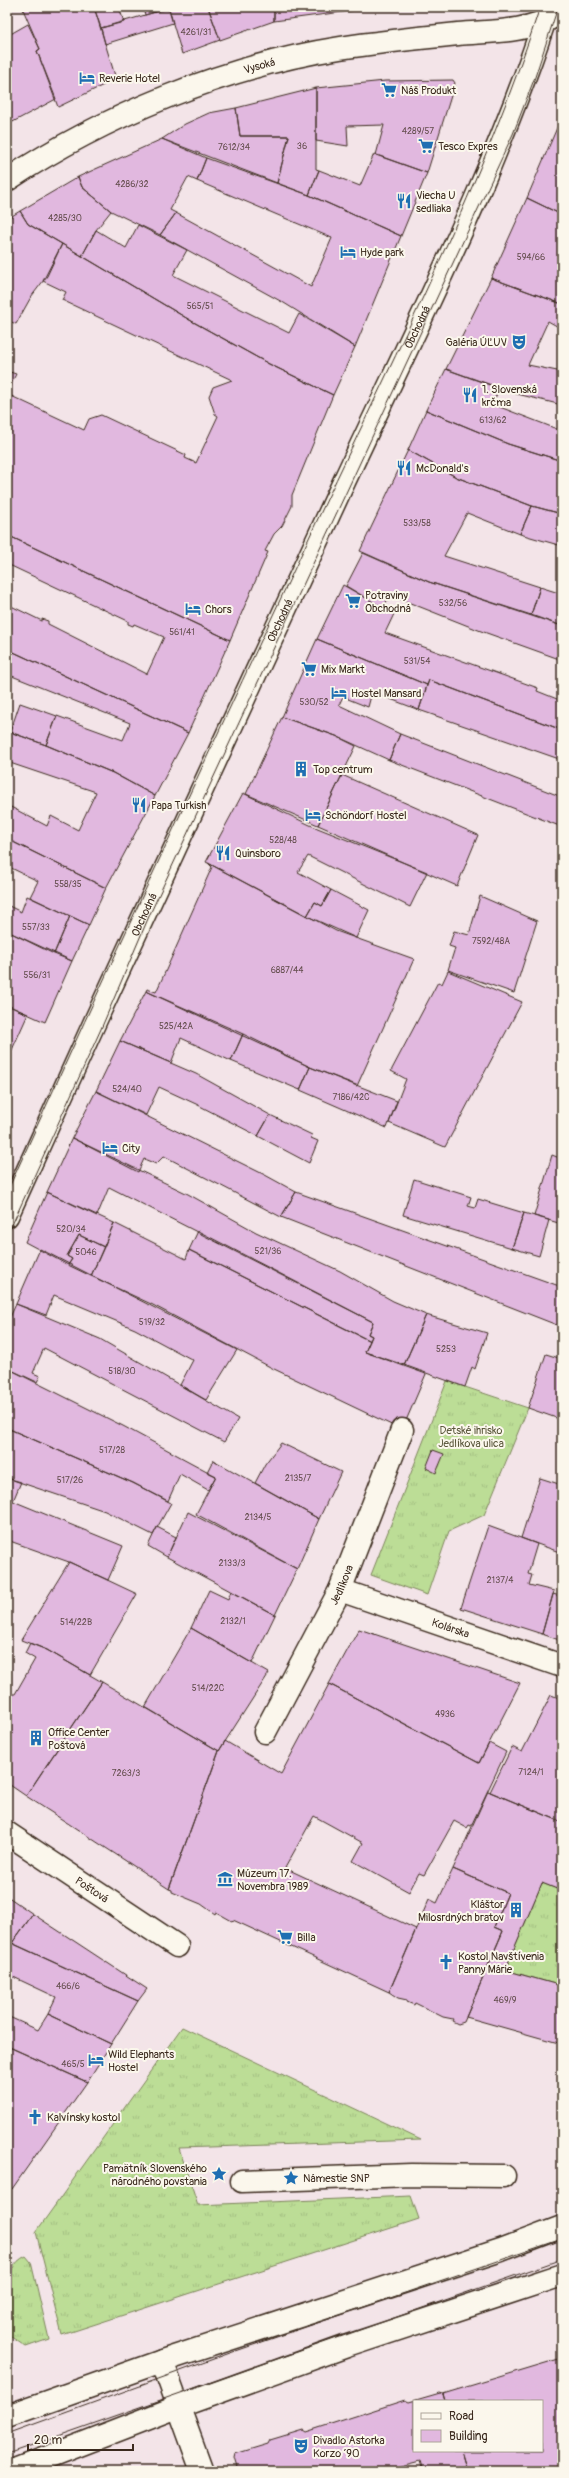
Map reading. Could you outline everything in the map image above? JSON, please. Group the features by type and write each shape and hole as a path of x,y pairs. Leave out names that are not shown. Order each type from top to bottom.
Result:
{"street":[{"name":"Vysoká","path":"7,180 44,158 122,117 161,100 236,73 326,51 458,34 514,30 547,16"},
{"name":"Obchodná","path":"7,1216 186,818 477,198 547,16"},
{"name":"Jedlíkova","path":"266,1732 340,1590 402,1430"},
{"name":"Kolárska","path":"340,1590 562,1666"},
{"name":"Poštová","path":"7,1833 177,1946"},
{"path":"242,2181 411,2175 504,2176"},
{"path":"7,2416 162,2361 501,2250 562,2227"},
{"path":"12,2471 180,2406 377,2336 562,2275"},
{"path":"162,2361 180,2406 202,2471"}],"green space":[{"name":"Detské ihrisko Jedlíkova ulica","path":"447,1381 528,1408 484,1515 449,1531 427,1595 371,1575"},
{"path":"542,1883 562,1891 562,1986 505,1970"},
{"path":"182,2027 421,2140 179,2148 198,2205 411,2196 419,2219 62,2335 36,2232"},
{"path":"26,2256 31,2262 49,2339 26,2347 7,2334 6,2302 9,2279 12,2270 18,2262"}],"building":[{"path":"22,7 94,7 116,79 58,107 37,51 40,49"},
{"path":"94,7 119,7 124,22 101,28"},
{"path":"143,7 168,7 169,8 145,15"},
{"path":"168,7 208,7 220,40 182,54"},
{"path":"208,7 274,7 274,21 220,40"},
{"path":"274,7 358,8 357,10 274,21"},
{"path":"169,8 173,23 105,44 101,28"},
{"path":"28,24 40,49 37,51 56,99 7,125 7,36"},
{"path":"453,80 455,83 427,173 376,155 384,125 347,126 348,146 316,141 316,88 385,81"},
{"path":"316,88 316,169 319,170 309,195 277,183 289,136 240,136 236,108"},
{"path":"236,108 240,136 289,136 277,183 162,139 185,124 209,113"},
{"path":"562,116 562,215 527,198"},
{"path":"162,139 206,158 197,181 188,177 170,210 176,213 160,235 111,211 82,187 78,177"},
{"path":"374,154 427,173 401,236 309,195 319,170 360,186"},
{"path":"206,158 309,195 401,236 355,347 284,303 160,235 176,213 311,287 332,238 197,181"},
{"path":"78,177 82,187 111,211 96,230 82,256 28,224 20,211"},
{"path":"527,198 562,215 562,304 491,278"},
{"path":"20,211 28,224 62,244 47,276 31,297 16,324 7,320 7,219"},
{"path":"138,225 187,250 173,275 289,333 299,314 355,347 333,395 269,364 188,319 82,256 96,230 126,248"},
{"path":"62,244 188,319 269,364 333,395 292,495 292,506 282,526 274,534 265,551 268,552 230,640 7,535 7,440 11,431 7,429 7,394 84,430 89,419 101,415 186,455 185,458 196,463 218,416 215,414 209,396 213,387 232,380 62,300 66,292 43,281"},
{"path":"491,278 562,304 562,329 548,321 528,365 562,372 562,405 509,392 446,369"},
{"path":"446,369 500,388 492,404 562,431 562,461 508,444 426,410"},
{"path":"7,371 16,374 7,392"},
{"path":"426,410 508,444 562,461 562,514 532,506 456,477 408,450"},
{"path":"408,450 456,477 532,506 520,534 467,513 444,556 540,587 531,615 429,582 360,551"},
{"path":"532,506 562,514 562,546 520,534"},
{"path":"7,535 230,640 188,733 7,649 7,604 42,621 42,619 48,621 48,624 147,674 164,637 134,624 133,626 128,624 128,621 7,564"},
{"path":"363,553 429,582 562,626 562,660 481,631 390,595 383,608 346,586"},
{"path":"343,585 394,614 385,633 538,688 537,691 562,701 562,730 429,680 427,685 317,639"},
{"path":"540,587 562,594 562,626 531,615"},
{"path":"317,639 427,685 419,710 372,692 368,707 348,699 345,692 339,705 400,734 389,760 336,736 282,717"},
{"path":"7,649 188,733 155,796 113,773 46,745 57,716 123,740 130,723 7,674"},
{"path":"429,680 562,730 562,760 419,710"},
{"path":"20,703 57,716 46,745 10,732"},
{"name":"Top centrum","path":"282,717 336,736 356,746 318,825 246,794"},
{"path":"7,731 46,745 113,773 155,796 106,888 7,839 7,805 47,826 51,816 78,830 96,792 7,762"},
{"path":"400,734 562,797 562,827 389,760"},
{"path":"342,775 478,835 457,886 318,825"},
{"path":"243,793 310,825 427,872 410,907 308,856 298,872 331,890 322,906 315,902 307,916 206,862"},
{"path":"7,839 106,888 89,925 30,897 38,881 7,866"},
{"path":"208,863 336,931 414,959 357,1086 310,1067 146,991 147,989 156,992 212,867"},
{"path":"331,890 369,910 356,938 307,916 315,902 322,906"},
{"path":"27,896 70,916 54,954 7,931 7,905 21,912"},
{"path":"480,896 537,921 514,993 448,970 455,948 449,946 454,931 469,935"},
{"path":"70,916 89,925 72,961 54,954"},
{"path":"7,931 72,961 45,1022 7,1005"},
{"path":"448,971 522,1002 445,1147 389,1123 406,1079 391,1071 438,982 442,984"},
{"path":"146,991 243,1034 231,1061 181,1038 171,1063 120,1041"},
{"path":"7,1005 28,1014 7,1061"},
{"path":"243,1034 310,1067 300,1090 231,1061"},
{"path":"120,1041 196,1074 270,1115 258,1136 159,1087 146,1115 96,1091"},
{"path":"310,1067 397,1101 387,1128 300,1090"},
{"path":"96,1091 265,1175 296,1192 281,1217 164,1156 156,1164 144,1159 138,1172 72,1138"},
{"path":"270,1115 312,1135 311,1138 318,1141 309,1163 258,1136"},
{"path":"72,1138 188,1194 256,1232 340,1271 393,1301 426,1315 404,1365 365,1352 372,1336 368,1334 373,1322 109,1187 97,1216 47,1192"},
{"path":"552,1155 562,1159 562,1224 534,1216"},
{"path":"414,1179 471,1197 468,1206 475,1208 478,1199 524,1213 512,1248 403,1215"},
{"path":"47,1192 114,1223 104,1247 79,1235 67,1256 72,1259 68,1265 25,1242"},
{"path":"296,1192 562,1287 562,1327 281,1217"},
{"path":"524,1213 549,1220 539,1256 512,1248"},
{"path":"114,1223 186,1259 189,1250 370,1341 365,1352 426,1374 402,1430 272,1368 151,1304 91,1276"},
{"path":"198,1231 373,1322 368,1334 372,1336 370,1341 189,1250"},
{"path":"79,1235 104,1247 91,1276 68,1265 72,1259 67,1256"},
{"path":"40,1249 237,1350 206,1400 180,1385 193,1360 135,1329 54,1295 46,1315 16,1304"},
{"path":"16,1304 100,1339 238,1419 224,1442 44,1348 33,1373 40,1376 37,1382 7,1368 7,1324"},
{"path":"426,1315 487,1333 475,1369 472,1367 465,1387 404,1365"},
{"path":"546,1354 562,1359 562,1420 528,1408"},
{"path":"7,1368 123,1426 216,1476 208,1490 180,1474 168,1501 133,1483 7,1428"},
{"path":"7,1428 133,1483 171,1503 153,1535 105,1511 7,1478"},
{"path":"281,1443 341,1472 319,1519 255,1483 265,1464"},
{"path":"433,1450 444,1454 436,1473 426,1468"},
{"path":"213,1460 319,1519 297,1569 196,1514 216,1476 207,1472"},
{"path":"7,1478 21,1482 13,1501 123,1546 108,1580 69,1562 7,1540"},
{"path":"540,1478 562,1485 562,1553 521,1538"},
{"path":"188,1512 297,1569 275,1615 167,1557"},
{"path":"488,1526 537,1544 528,1574 532,1575 529,1585 554,1591 542,1634 461,1608"},
{"path":"157,1527 176,1537 167,1557 148,1546"},
{"path":"69,1562 137,1594 90,1675 47,1650 21,1640"},
{"path":"562,1589 562,1641 542,1634 553,1594 560,1596"},
{"path":"209,1590 228,1599 231,1591 275,1615 252,1663 191,1628"},
{"path":"191,1628 269,1673 219,1751 145,1707"},
{"path":"359,1629 520,1683 479,1763 329,1684"},
{"name":"Office Center Poštová","path":"30,1643 47,1650 102,1682 26,1796 7,1783 7,1694 15,1694 35,1659 25,1653"},
{"path":"102,1682 219,1751 169,1889 26,1796"},
{"path":"329,1684 479,1763 489,1743 506,1752 471,1826 469,1825 467,1828 454,1821 424,1875 419,1873 409,1892 353,1861 363,1843 314,1816 285,1868 416,1929 389,1992 233,1920 232,1921 216,1912 215,1914 201,1904 172,1892 172,1890 169,1889 219,1751 225,1741 281,1774"},
{"path":"551,1695 562,1699 562,1822 490,1792 512,1747 522,1752"},
{"name":"Kláštor Milosrdných bratov","path":"488,1791 562,1822 562,1891 542,1883 505,1970 562,1986 562,2044 466,2017 503,1931 494,1927 508,1893 453,1869"},
{"name":"Kostol Navštívenia Panny Márie","path":"453,1869 508,1893 494,1927 503,1931 464,2022 458,2024 452,2021 453,2019 443,2017 415,2003 414,2005 407,2002 407,2000 398,1998 389,1992 429,1899 437,1903"},
{"path":"7,1896 33,1914 12,1943 7,1941"},
{"path":"33,1914 147,1989 138,2001 12,1943"},
{"path":"7,1941 138,2001 111,2044 48,2014 56,1997 7,1974"},
{"path":"48,2014 111,2044 87,2082 7,2046 7,2016 38,2030"},
{"name":"Kalvínsky kostol","path":"7,2046 87,2082 12,2189 7,2185"},
{"path":"562,2358 562,2471 467,2471 461,2452 543,2452 543,2400 445,2400 443,2394"},
{"path":"440,2393 443,2394 445,2400 416,2400"},
{"path":"405,2400 409,2402 413,2401 413,2452 461,2452 467,2471 423,2471 420,2461 389,2469 389,2471 238,2471 234,2458 235,2454 268,2444 270,2440 303,2430 306,2432"}],"tram line":[{"path":"7,1192 203,765 439,262 494,135 540,7"},
{"path":"7,1236 101,1029 150,914 513,134 535,77 558,7"},
{"path":"7,2434 230,2353 562,2239"},
{"path":"7,2454 562,2259"}],"place":[{"name":"Reverie Hotel","path":"87,78"},
{"name":"Náš Produkt","path":"389,90"},
{"name":"Tesco Expres","path":"426,146"},
{"name":"Viecha U sedliaka","path":"404,201"},
{"name":"Hyde park","path":"348,252"},
{"name":"Galéria ÚĽUV","path":"519,342"},
{"name":"1. Slovenská krčma","path":"470,395"},
{"name":"McDonald's","path":"404,468"},
{"name":"Potraviny Obchodná","path":"353,601"},
{"name":"Chors","path":"193,609"},
{"name":"Mix Markt","path":"309,669"},
{"name":"Hostel Mansard","path":"339,693"},
{"name":"Top centrum","path":"301,769"},
{"name":"Papa Turkish","path":"139,805"},
{"name":"Schöndorf Hostel","path":"313,815"},
{"name":"Quinsboro","path":"223,853"},
{"name":"City","path":"110,1148"},
{"name":"Office Center Poštová","path":"36,1738"},
{"name":"Múzeum 17. Novembra 1989","path":"225,1879"},
{"name":"Kláštor Milosrdných bratov","path":"516,1910"},
{"name":"Billa","path":"285,1937"},
{"name":"Kostol Navštívenia Panny Márie","path":"446,1962"},
{"name":"Wild Elephants Hostel","path":"96,2060"},
{"name":"Kalvínsky kostol","path":"35,2117"},
{"name":"Pamätník Slovenského národného povstania","path":"219,2174"},
{"name":"Námestie SNP","path":"291,2178"},
{"name":"Divadlo Astorka Korzo ´90","path":"301,2446"}]}
